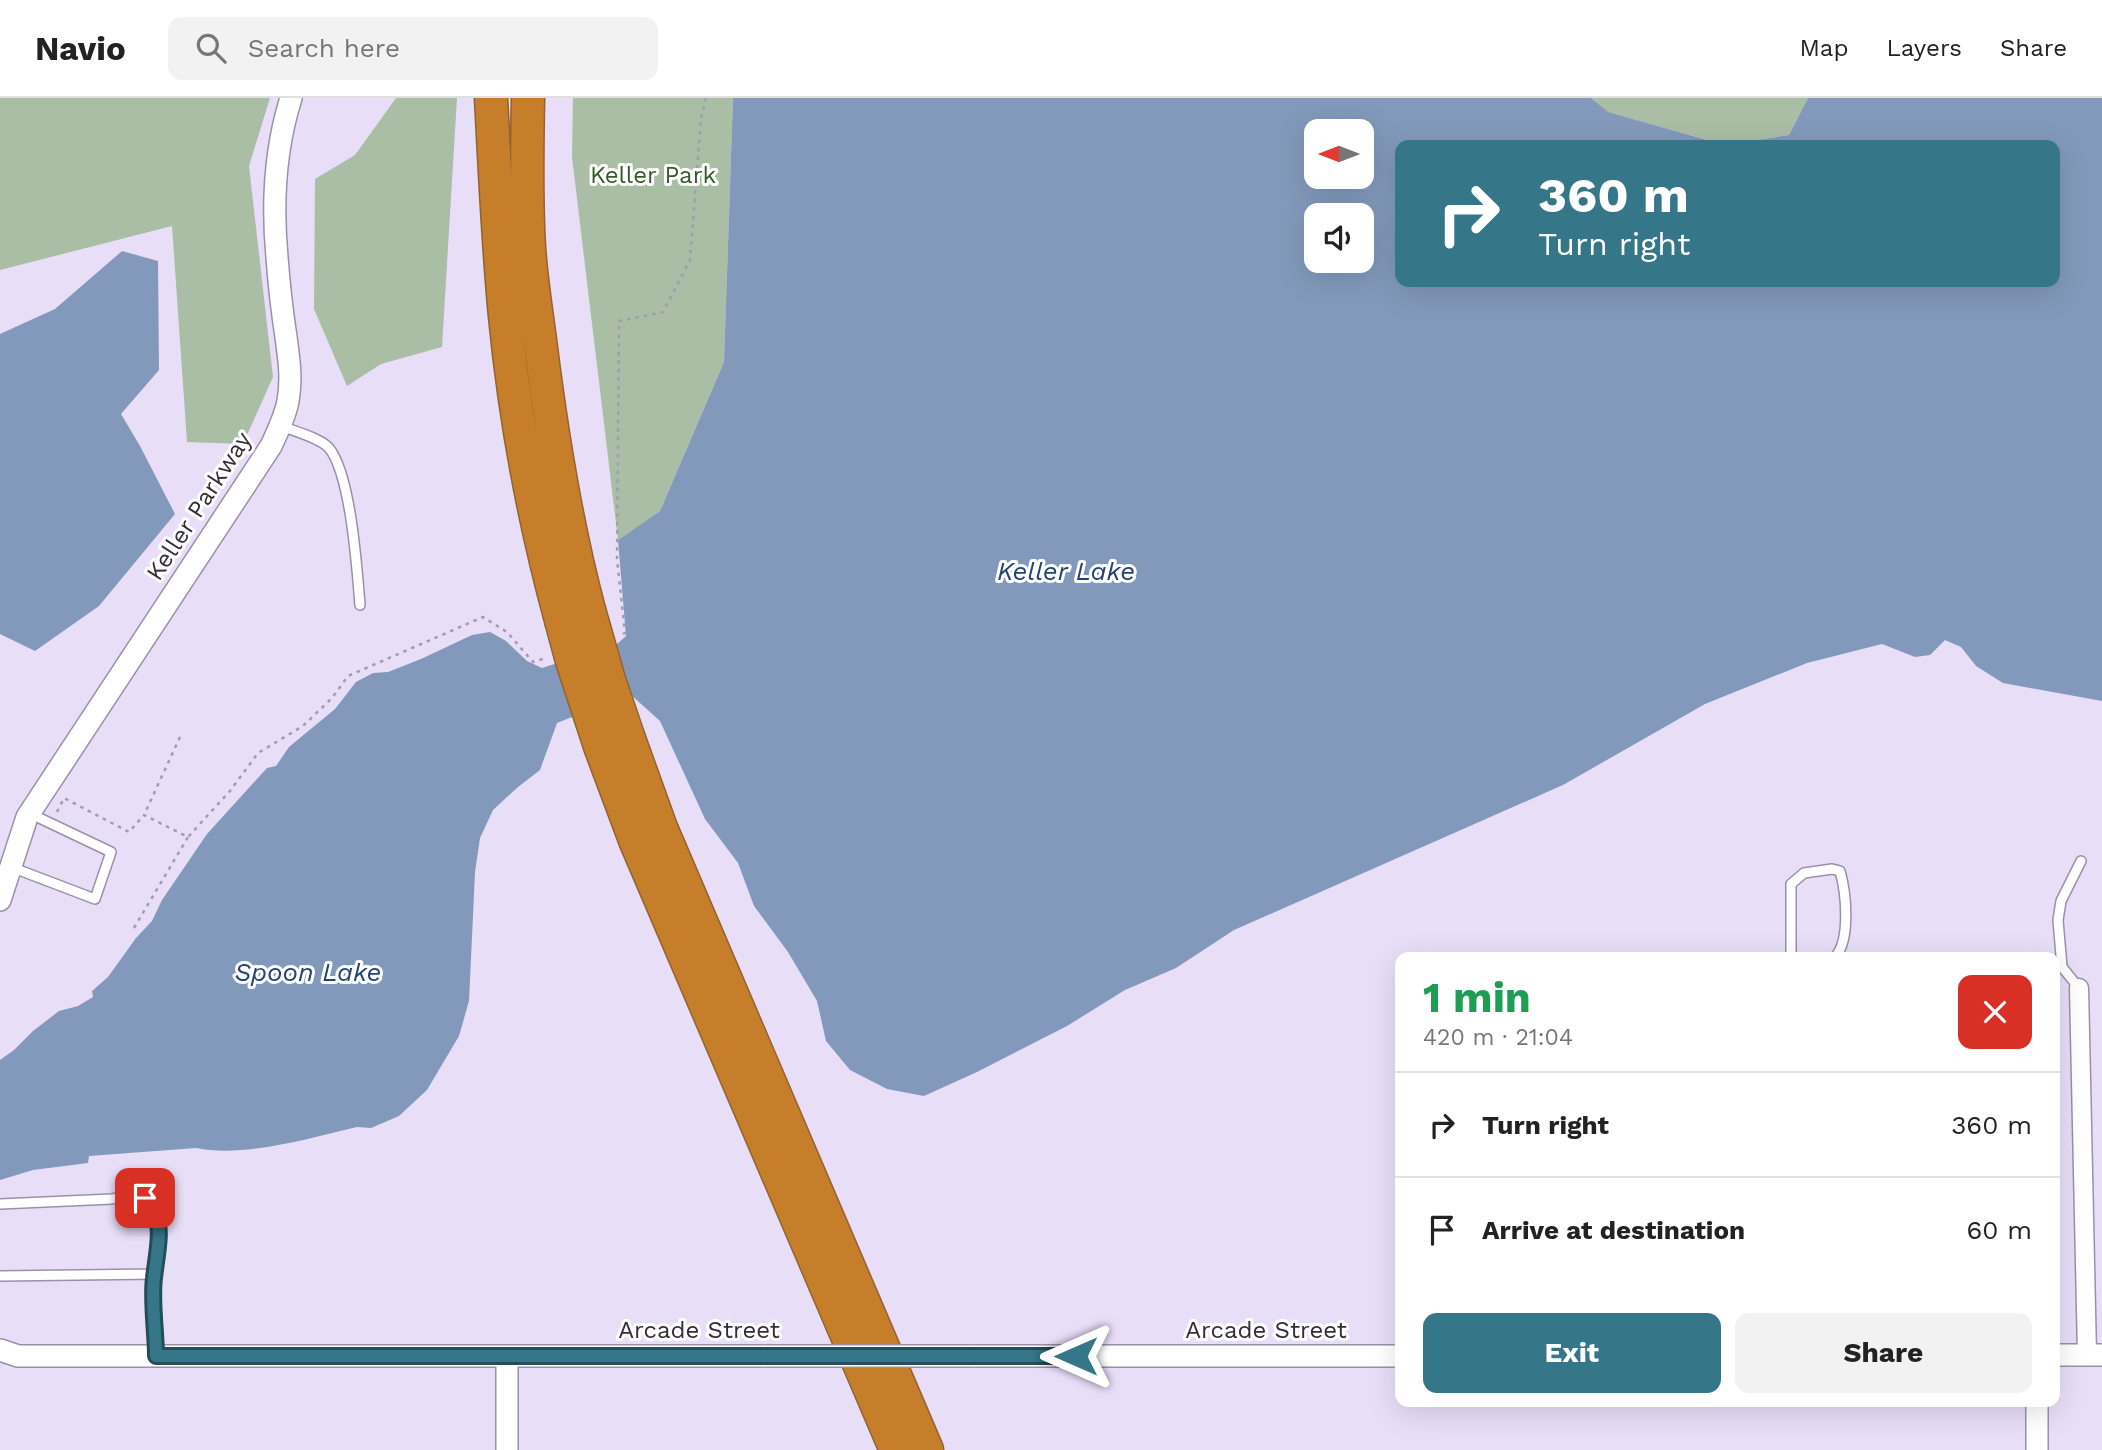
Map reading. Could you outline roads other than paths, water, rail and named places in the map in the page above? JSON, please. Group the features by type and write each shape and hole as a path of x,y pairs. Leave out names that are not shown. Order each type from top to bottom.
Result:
{"highway":[{"path":"491,98 503,292 517,413 547,569 609,680 615,744 635,840 896,1450"},
{"path":"501,98 503,292"},
{"path":"527,98 529,250 548,405 563,497 575,615"},
{"path":"527,175 533,98"},
{"path":"615,744 662,828 927,1450"}],"street":[{"name":"Keller Parkway","path":"0,900 32,809 271,446 281,426 288,403 290,379 277,257 275,185 290,98"},
{"path":"2060,1356 2095,1355 2079,988"},
{"name":"Arcade Street","path":"0,1350 18,1356 1395,1356"},
{"path":"507,1356 507,1450"},
{"path":"2037,1407 2037,1450"}],"lane":[{"path":"281,426 328,447 340,469 354,542 360,605"},
{"path":"11,867 95,900 111,852 32,809"},
{"path":"2079,988 2062,967 2057,920 2062,901 2081,861"},
{"path":"1791,952 1791,884 1804,873 1832,869 1840,871 1844,895 1846,931 1840,952"},
{"path":"0,1204 112,1199 130,1195 145,1198 156,1207 160,1228 153,1280 156,1356"},
{"path":"0,1276 155,1274"}],"water":[{"name":"Keller Lake","path":"733,98 1591,98 1608,112 1707,140 1395,140 1395,287 2060,287 2060,140 1758,140 1789,135 1808,98 2102,98 2102,701 2003,683 1976,666 1961,647 1945,640 1930,655 1915,657 1882,644 1807,663 1705,704 1563,785 1234,930 1176,968 1125,990 1067,1026 924,1096 887,1089 850,1070 826,1041 817,1001 788,952 754,906 738,863 705,819 660,721 630,694 557,723 540,770 493,810 480,838 475,872 469,1001 459,1036 427,1090 399,1116 371,1128 357,1127 256,1149 196,1148 89,1156 88,1163 33,1170 0,1180 0,1060 59,1011 78,1006 93,997 92,991 108,977 152,921 162,900 207,834 267,768 276,766 289,747 335,709 356,682 373,673 388,672 421,659 472,635 490,632 506,641 527,661 542,668 617,644 626,636 618,540 660,511 724,362"},
{"path":"122,251 158,261 159,370 121,414 175,514 99,606 35,651 0,634 0,334 55,309"}],"park label":[{"name":"Keller Park","path":"653,175"}],"water label":[{"name":"Spoon Lake","path":"308,972"}]}
